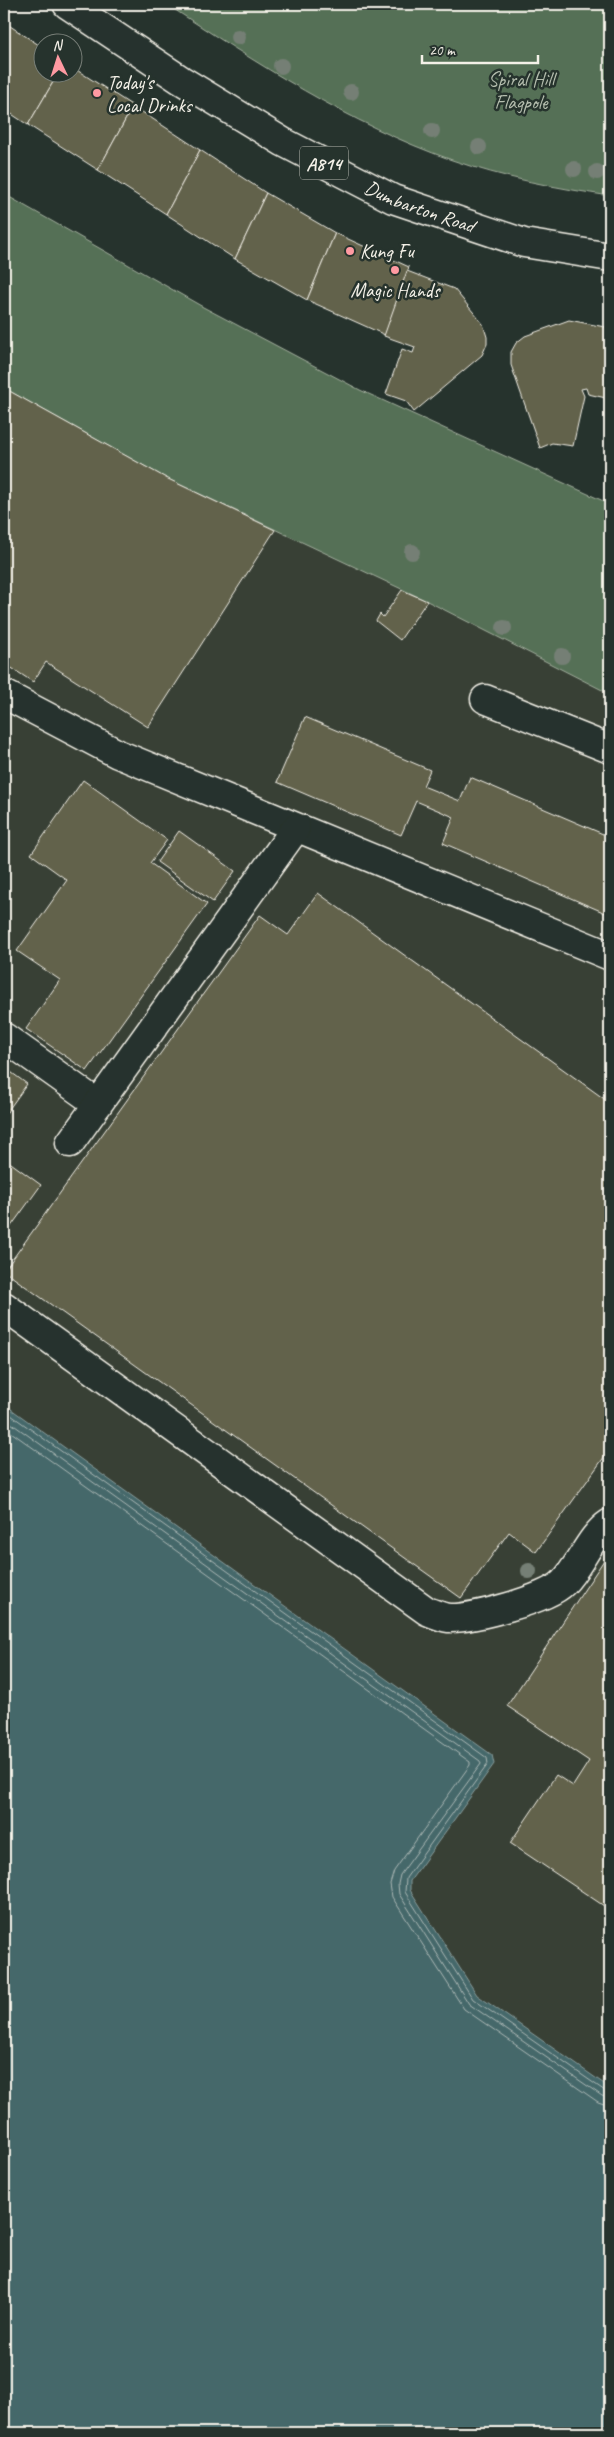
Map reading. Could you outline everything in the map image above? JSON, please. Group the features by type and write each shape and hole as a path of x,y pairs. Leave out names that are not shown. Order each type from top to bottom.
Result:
{"main road":[{"name":"Dumbarton Road","path":"67,4 181,80 283,142 393,199 524,242 610,257"},
{"path":"4,694 118,754 610,956"},
{"path":"485,700 610,749"},
{"path":"70,1143 296,828"},
{"path":"4,1037 98,1104"},
{"path":"4,1306 427,1611 437,1615 448,1618 471,1615 538,1598 553,1592 569,1577 598,1535 610,1523"}],"shaded area":[{"path":"4,388 166,478 427,601 610,694 610,2088 477,1995 410,1890 410,1881 492,1755 4,1404"}],"green space":[{"name":"Spiral Hill Flagpole","path":"166,4 610,4 610,196 550,186 471,166 377,129 304,91"},
{"path":"4,194 203,307 360,390 610,504 610,694 427,601 166,478 4,388"}],"water":[{"path":"4,1404 492,1755 494,1764 410,1881 410,1890 477,1995 610,2088 610,2433 4,2433"}],"building":[{"path":"4,22 32,40 32,82 53,82 28,125 4,109"},
{"path":"82,73 133,106 98,170 28,125 53,82 82,82"},
{"path":"133,106 200,150 166,214 98,170"},
{"path":"200,150 266,193 235,259 166,214"},
{"path":"266,193 335,233 307,300 235,259"},
{"path":"335,233 409,267 385,335 307,300"},
{"path":"407,271 454,289 483,324 487,337 487,344 482,355 414,412 406,401 386,394 402,349 413,353 415,347 384,336"},
{"path":"569,320 610,328 610,376 606,398 588,394 586,388 581,389 584,396 573,446 552,443 540,448 511,365 511,352 516,343 525,336"},
{"path":"610,376 610,402 605,401"},
{"path":"4,388 166,478 275,530 148,727 46,662 33,682 4,663"},
{"path":"402,590 427,601 400,640 376,621 380,614 383,617"},
{"path":"305,717 430,770 423,786 460,801 470,777 610,837 610,915 443,843 454,817 416,801 401,835 277,782"},
{"path":"83,780 167,840 150,863 207,904 87,1071 26,1029 60,980 17,951 67,880 31,854"},
{"path":"179,831 235,871 213,902 157,862"},
{"path":"318,893 610,1103 610,1449 536,1552 509,1532 461,1598 4,1271 260,915 288,935"},
{"path":"4,1067 27,1084 4,1116"},
{"path":"4,1158 41,1185 4,1236"},
{"path":"610,1551 610,1910 510,1843 556,1775 573,1786 589,1761 507,1706"}],"place":[{"name":"Today's Local Drinks","path":"97,93"},
{"name":"Kung Fu","path":"350,251"},
{"name":"Magic Hands","path":"395,270"}]}
